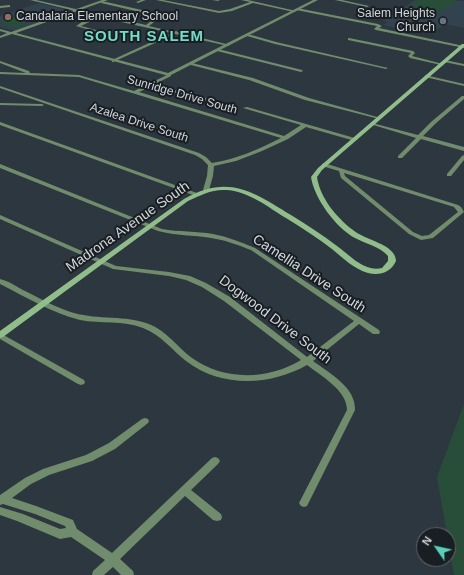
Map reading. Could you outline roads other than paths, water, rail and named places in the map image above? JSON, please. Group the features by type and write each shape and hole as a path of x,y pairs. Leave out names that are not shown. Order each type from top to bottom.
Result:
{"main road":[{"name":"Madrona Avenue South","path":"0,335 195,194 206,190 230,188 251,194 310,230 359,266 373,271 385,270 392,262 392,256 381,247 357,237 346,228 331,212 317,189 314,176 324,165 463,46"}],"street":[{"path":"32,0 128,23 148,25 228,45"},
{"path":"45,3 54,0"},
{"path":"138,2 144,0"},
{"path":"158,0 218,12 231,10 251,3"},
{"path":"164,7 182,0"},
{"path":"243,0 251,3 378,25 380,26 376,29 463,46"},
{"path":"134,93 316,0"},
{"path":"337,0 367,6"},
{"path":"0,37 104,1 154,14 156,19 148,25"},
{"path":"0,7 9,6"},
{"path":"98,16 78,26 110,35"},
{"path":"0,30 169,76"},
{"path":"113,61 176,32"},
{"path":"248,35 275,43 386,68"},
{"path":"349,39 412,52 413,54 410,56 411,57 464,65"},
{"path":"218,50 301,71"},
{"path":"0,62 26,71 29,74"},
{"path":"192,64 251,79 307,100 379,118"},
{"name":"Sunridge Drive South","path":"0,73 78,76 286,138"},
{"path":"427,76 464,85"},
{"path":"149,85 204,99"},
{"name":"Azalea Drive South","path":"0,88 189,150 201,156 210,165"},
{"path":"400,157 419,137 464,97"},
{"path":"23,104 32,102 33,99"},
{"path":"0,104 50,105"},
{"path":"245,108 355,139"},
{"path":"0,123 195,194"},
{"path":"372,124 464,149"},
{"path":"206,190 210,176 210,165 234,161 286,138 306,125"},
{"path":"449,175 464,157"},
{"path":"324,165 341,172 351,173 456,206 461,210 459,215 431,238 421,238 411,234 343,177 341,172"},
{"name":"Camellia Drive South","path":"0,166 150,226 173,233 212,236 244,245 268,258 376,332"},
{"name":"Dogwood Drive South","path":"0,217 99,262 120,269 168,274 204,284 227,299 341,387 346,393 351,404 351,410 304,503"},
{"path":"0,281 44,303 79,317 108,321 131,322 147,326 160,334 195,364 230,377 256,378 271,376 296,367 307,361 358,321"},
{"path":"0,335 81,382"},
{"path":"1,500 28,481 46,472 89,458 112,446 145,421"},
{"path":"98,575 112,559 215,461"},
{"path":"184,490 217,517"},
{"path":"1,500 30,508 69,523 72,532"},
{"path":"0,511 60,534 72,532 112,559 128,575"}],"place":[{"name":"Candalaria Elementary School","path":"8,17"},
{"name":"Salem Heights Church","path":"443,21"}],"district":[{"name":"SOUTH SALEM","path":"144,37"}]}
